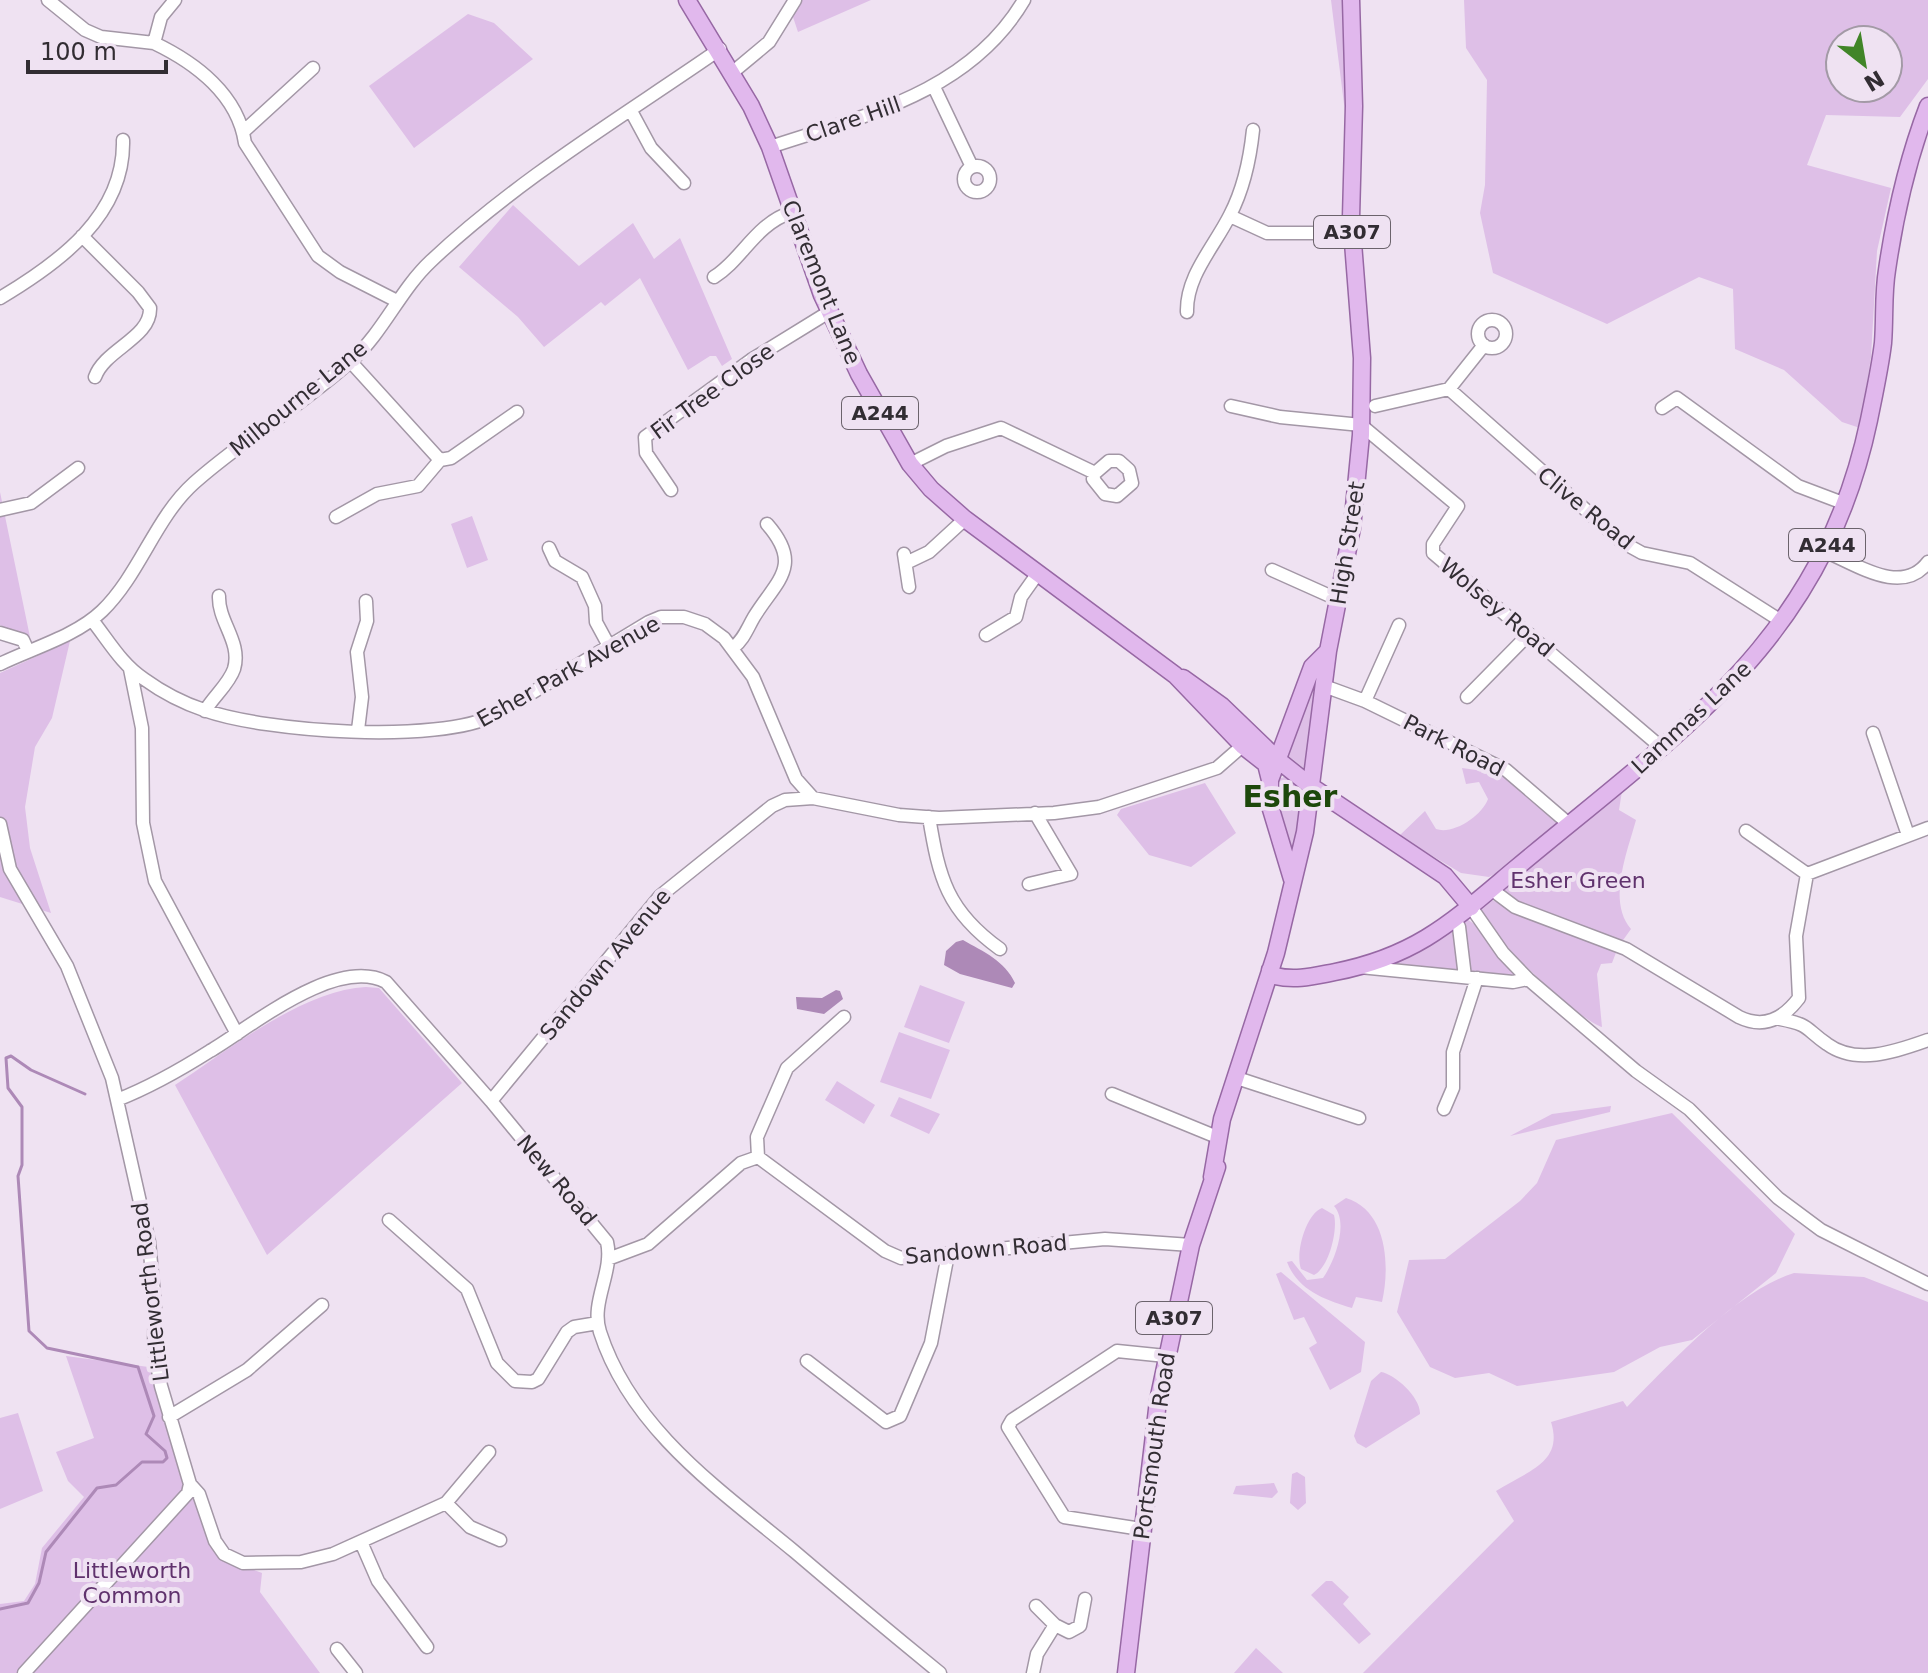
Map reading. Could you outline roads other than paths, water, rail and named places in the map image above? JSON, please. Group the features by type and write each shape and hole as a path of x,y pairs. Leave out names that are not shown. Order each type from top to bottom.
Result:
{"main road":[{"name":"A244","path":"687,0 720,49"},
{"name":"A307","path":"1351,0 1354,92 1352,233 1361,318 1361,430"},
{"name":"Claremont Lane","path":"720,49 770,147 829,312 910,464 931,489 965,519 1175,675 1248,741 1312,787"},
{"name":"Lammas Lane","path":"1471,907 1662,748 1726,690 1806,589 1858,462 1878,371 1886,273 1896,216 1928,106"},
{"name":"High Street","path":"1222,1139 1229,1094 1245,1057 1293,886 1312,787 1328,651 1350,549 1361,430"},
{"name":"High Street","path":"1293,886 1270,806 1270,780 1312,667 1328,651"},
{"name":"Claremont Lane","path":"1248,741 1266,764 1270,780"},
{"name":"A244","path":"1312,787 1426,862 1452,884 1471,907"},
{"path":"1455,919 1452,884 1473,891 1491,889"},
{"path":"1263,996 1300,979 1360,967 1399,955 1471,907"},
{"path":"1270,970 1275,976 1300,979"},
{"name":"High Street","path":"1222,1139 1243,1080 1245,1057"},
{"name":"Portsmouth Road","path":"1126,1673 1141,1529 1166,1356 1191,1245 1222,1139"}],"street":[{"path":"48,0 85,30 101,37 154,43 174,52 221,91 235,109 244,131 245,143 262,172 318,256 340,272 397,301"},
{"path":"154,43 161,17 175,0"},
{"path":"733,72 769,42 795,0"},
{"name":"Clare Hill","path":"770,147 934,87 980,55 1024,0"},
{"name":"Milbourne Lane","path":"0,664 92,620 119,592 168,515 192,484 350,361 373,338 397,301 432,260 520,186 720,49"},
{"path":"244,131 313,68"},
{"path":"934,87 972,167"},
{"path":"631,111 651,148 684,183"},
{"path":"1187,312 1186,293 1230,216 1246,172 1253,130"},
{"path":"0,298 53,262 94,224 115,192 124,159 123,140"},
{"path":"714,277 730,267 742,247 778,217 792,212"},
{"path":"1230,216 1267,233 1352,233"},
{"path":"82,236 150,308 144,327 99,364 95,377"},
{"name":"Fir Tree Close","path":"671,490 646,453 645,437 751,360 829,312"},
{"path":"1375,406 1449,389 1484,345"},
{"path":"350,361 440,460"},
{"name":"Clive Road","path":"1449,389 1622,542 1642,553 1690,563 1781,621"},
{"path":"1662,408 1677,398 1798,486 1843,503"},
{"path":"1231,406 1361,430"},
{"path":"336,517 377,494 418,486 440,460 451,458 517,412"},
{"path":"910,464 946,446 1001,428 1095,473"},
{"name":"Wolsey Road","path":"1361,430 1458,506 1433,544 1433,553 1662,748"},
{"path":"0,510 31,503 78,468"},
{"path":"909,587 905,558 929,552 965,519"},
{"path":"733,648 747,634 782,578 783,547 767,524"},
{"path":"549,548 550,564 582,577 595,606 596,622 609,646"},
{"path":"1824,551 1896,580 1916,573 1928,562"},
{"path":"1272,570 1339,600"},
{"path":"986,635 1016,617 1021,597 1038,573"},
{"path":"205,711 234,667 233,643 218,611 219,596"},
{"path":"358,730 362,697 357,652 367,621 366,601"},
{"name":"Esher Park Avenue","path":"92,620 130,669 157,688 205,711 282,725 358,730 456,728 481,722 649,622 673,616 705,624 733,648 753,677 796,779 813,798"},
{"path":"1365,701 1399,625"},
{"path":"0,633 23,640 28,651"},
{"path":"1467,697 1529,634"},
{"path":"130,669 142,728 143,823 155,881 237,1034"},
{"name":"Park Road","path":"1324,686 1365,701 1506,770 1570,825"},
{"path":"1873,733 1908,835"},
{"path":"813,798 899,815 929,817 1035,813 1106,804 1217,768 1248,741"},
{"path":"785,800 796,779"},
{"name":"Sandown Avenue","path":"491,1101 667,888 758,816 785,800 813,798"},
{"path":"1029,884 1073,877 1035,813"},
{"path":"929,817 938,869 954,907 975,930 1000,949"},
{"name":"Littleworth Road","path":"0,824 9,867 84,1001 105,1055 149,1242 155,1305 154,1349 169,1417 190,1484 199,1494 215,1541 234,1560 268,1564 301,1562 361,1542 446,1503"},
{"path":"1807,874 1928,828"},
{"path":"1746,831 1807,874"},
{"path":"1807,874 1796,936 1799,998 1807,1024 1829,1046 1863,1055 1898,1051 1928,1040"},
{"path":"1491,889 1515,907 1626,949 1746,1021 1757,1023 1780,1019 1807,1024"},
{"path":"1471,907 1503,953 1528,979 1636,1071 1689,1109 1799,1214 1882,1264 1928,1284"},
{"path":"1444,1109 1453,1088 1453,1052 1471,978 1455,919"},
{"path":"1360,967 1513,982 1528,979"},
{"name":"New Road","path":"117,1100 162,1080 320,986 354,976 376,977 394,989 598,1228 607,1242 608,1259"},
{"path":"1780,1019 1799,998"},
{"path":"844,1017 836,1032 787,1068 757,1137 758,1157 741,1163 648,1244 608,1259 598,1323 640,1410 670,1445 940,1673"},
{"path":"1243,1080 1359,1118"},
{"path":"1112,1094 1222,1139"},
{"name":"Sandown Road","path":"758,1157 894,1257 1105,1239 1191,1245"},
{"path":"398,1222 467,1289 497,1363 515,1381 532,1382 538,1379 567,1332 574,1327 598,1323"},
{"path":"807,1361 886,1422 893,1422 900,1416 924,1364 948,1254"},
{"path":"169,1417 247,1370 322,1305"},
{"path":"1141,1529 1064,1517 1008,1427 1047,1396 1117,1351 1166,1356"},
{"path":"489,1452 446,1503 463,1523 500,1541"},
{"path":"24,1673 188,1493 190,1484"},
{"path":"361,1542 378,1581 427,1647"},
{"path":"1036,1606 1055,1625 1069,1632 1076,1631 1085,1599"},
{"path":"1033,1673 1032,1650 1055,1625"},
{"path":"337,1649 356,1673"}],"waterway":[{"path":"0,1609 28,1603 39,1583 46,1552 97,1488 116,1485 142,1462 163,1462 167,1458 165,1451 146,1434 154,1416 138,1367 47,1348 29,1331 18,1176 22,1165 22,1107 8,1088 6,1058 11,1056 31,1070 85,1094"}],"district":[{"name":"Esher","path":"1290,797"}],"park label":[{"name":"Esher Green","path":"1578,880"},
{"name":"Littleworth Common","path":"132,1582"}]}
